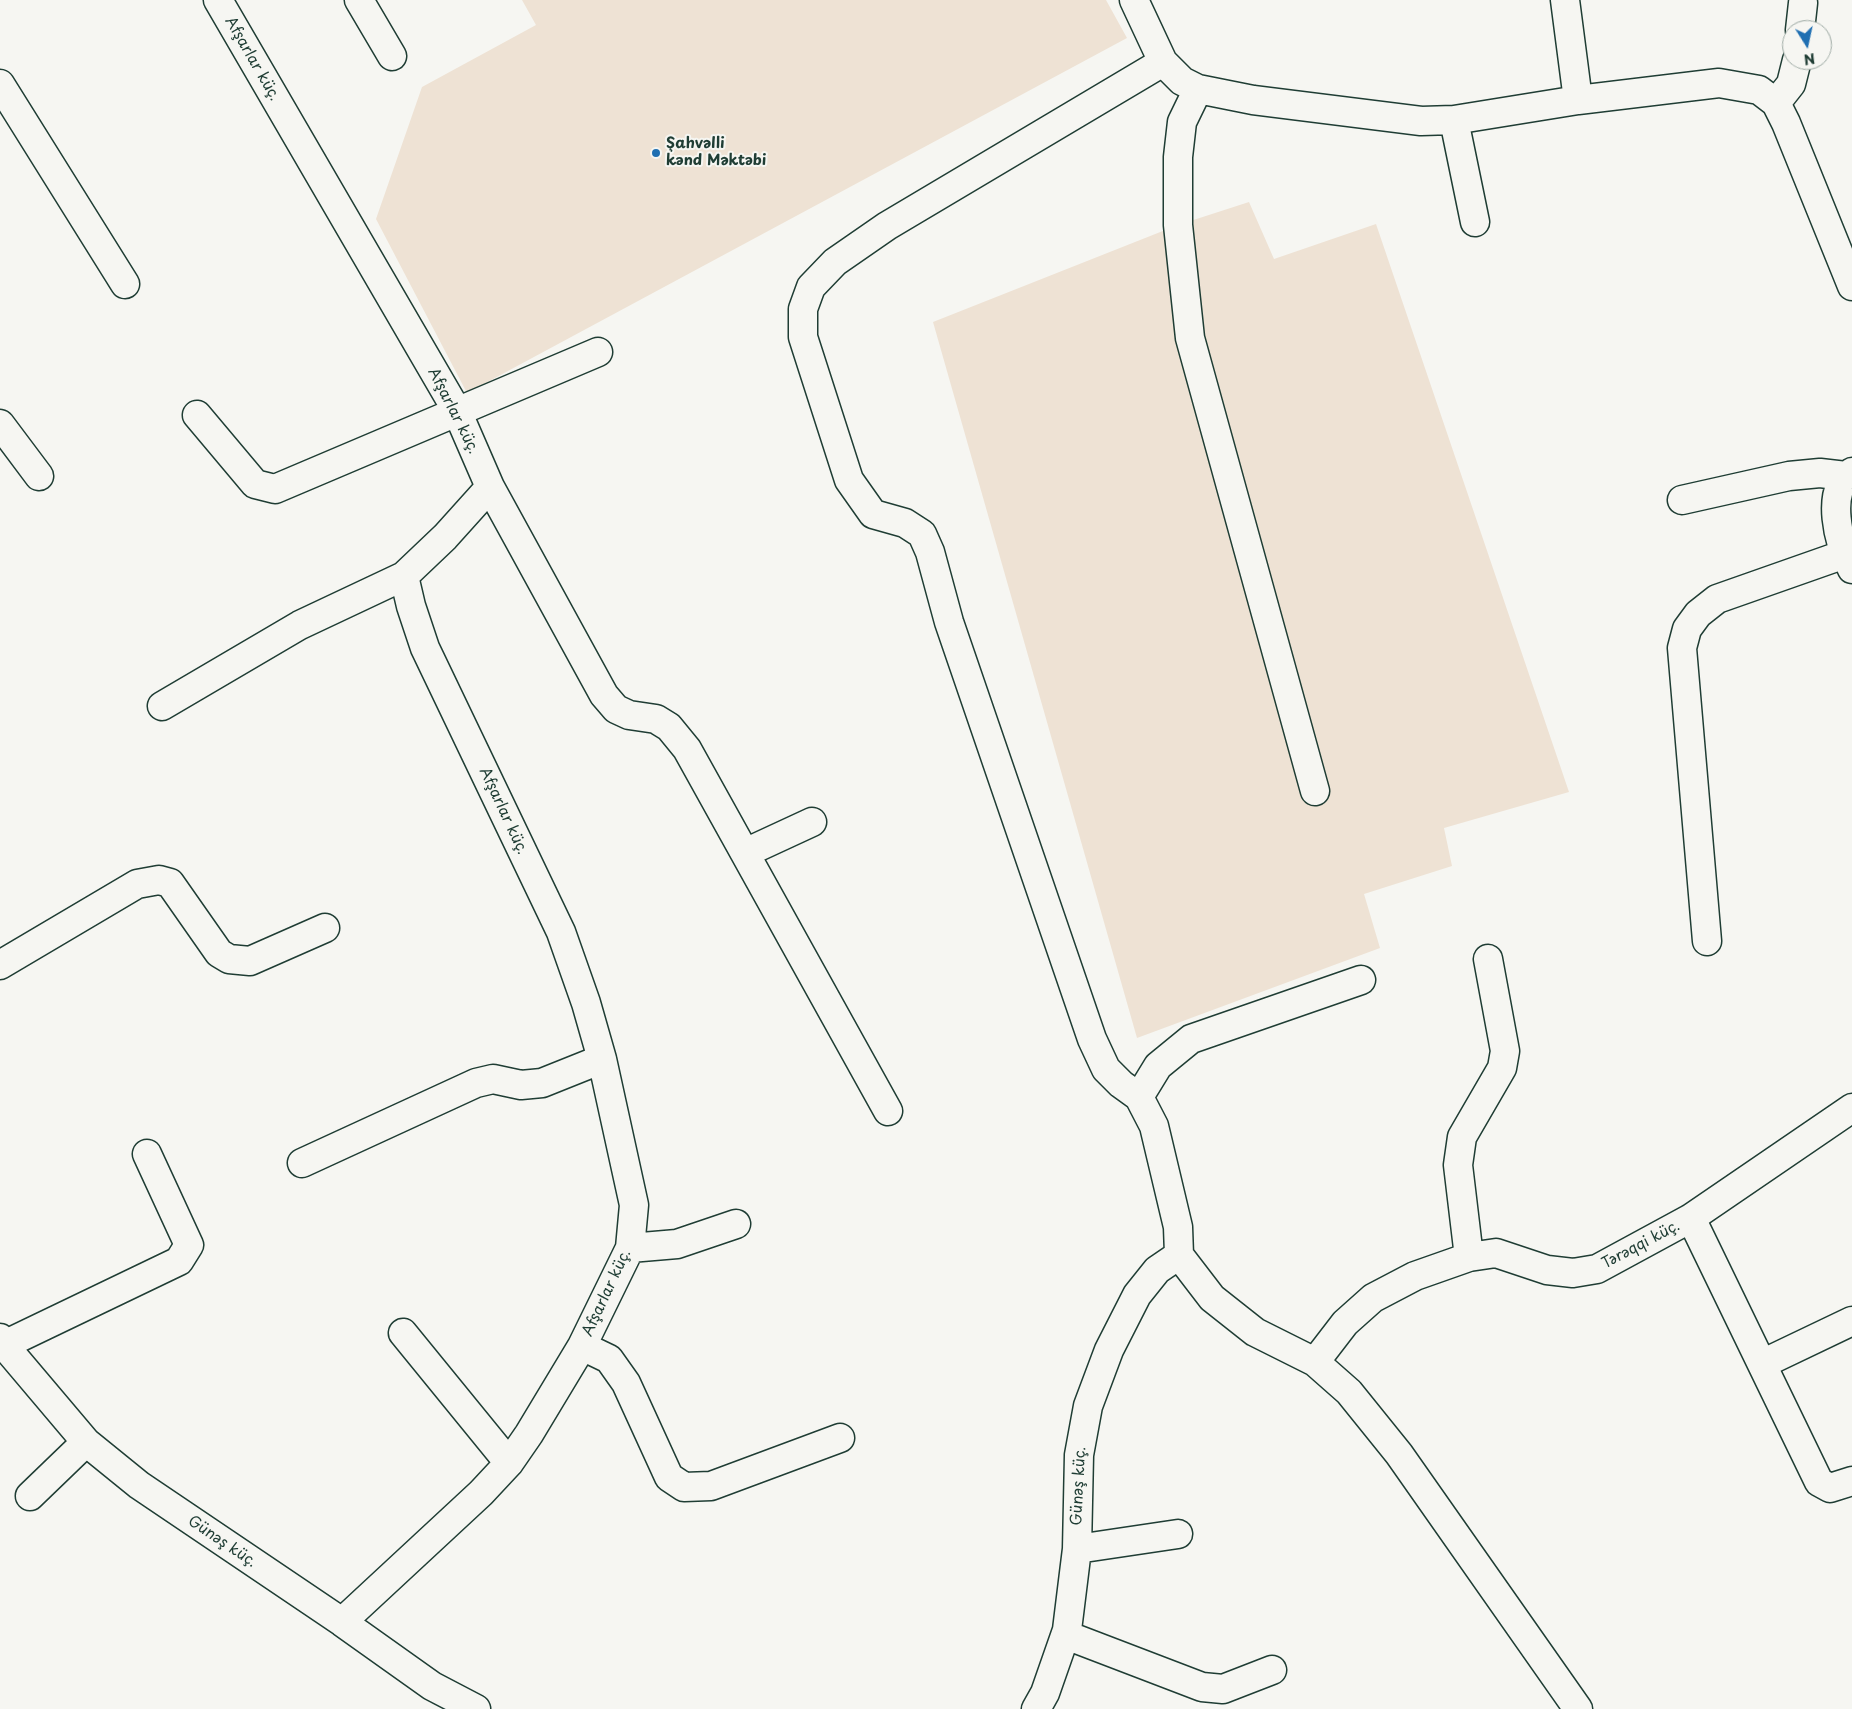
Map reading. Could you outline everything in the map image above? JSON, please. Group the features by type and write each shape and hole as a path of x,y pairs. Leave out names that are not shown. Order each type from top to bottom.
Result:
{"street":[{"name":"Afşarlar küç.","path":"218,0 457,412 490,487 604,695 616,709 629,715 656,719 669,727 687,749 888,1111"},
{"path":"359,0 392,56"},
{"path":"1134,0 1164,62 1182,81 1198,89 1253,100 1421,122 1454,120 1578,100 1718,83 1759,90 1776,103 1786,123 1852,286"},
{"path":"1566,0 1578,100"},
{"path":"1801,20 1803,4"},
{"path":"1164,62 887,226 835,262 811,287 803,309 803,337 849,480 873,514 905,524 922,534 930,552 949,622 1092,1039 1106,1069 1121,1084 1139,1097 1154,1126 1178,1227 1178,1255 1212,1298 1255,1332 1315,1362 1349,1392 1399,1454 1578,1709"},
{"path":"1776,103 1791,84 1794,70"},
{"path":"0,84 125,284"},
{"path":"1198,89 1182,122 1178,157 1178,225 1190,338 1315,791"},
{"path":"1454,120 1474,222"},
{"path":"197,415 255,484 275,489 598,352"},
{"path":"0,424 39,476"},
{"path":"1682,500 1789,476 1820,473 1849,474 1836,501 1838,527 1848,562 1717,599 1698,614 1687,629 1682,648 1708,941"},
{"path":"162,706 300,625 404,576 445,537 490,487"},
{"name":"Afşarlar küç.","path":"342,1622 481,1493 509,1463 529,1434 582,1346 630,1248 634,1205 602,1059 586,1003 560,932 425,648 411,606 404,576"},
{"path":"745,853 812,822"},
{"path":"0,965 137,884 159,880 170,883 219,953 229,959 250,962 326,928"},
{"path":"1469,1258 1458,1165 1462,1136 1502,1068 1506,1051 1488,959"},
{"path":"1139,1097 1158,1066 1191,1039 1361,980"},
{"path":"302,1163 476,1083 493,1078 521,1085 542,1083 602,1059"},
{"name":"Tərəqqi küç.","path":"1315,1362 1345,1323 1373,1298 1414,1276 1469,1258 1496,1253 1547,1270 1573,1273 1597,1269 1691,1218 1852,1108"},
{"path":"2,1342 179,1261 189,1245 147,1154"},
{"path":"1691,1218 1819,1482 1830,1488 1852,1481"},
{"path":"630,1248 677,1244 736,1224"},
{"name":"Günəş küç.","path":"1036,1709 1045,1693 1066,1635 1076,1548 1079,1455 1088,1406 1109,1350 1137,1295 1157,1270 1178,1255"},
{"path":"1762,1364 1852,1321"},
{"path":"403,1333 509,1463"},
{"name":"Günəş küç.","path":"2,1342 86,1442 139,1485 342,1622 431,1698 476,1709"},
{"path":"582,1346 609,1358 626,1383 669,1476 684,1487 711,1486 840,1438"},
{"path":"30,1496 86,1442"},
{"path":"1076,1548 1178,1534"},
{"path":"1066,1635 1202,1686 1224,1688 1272,1670"}],"shaded area":[{"name":"Şahvəlli kənd Məktəbi","path":"522,0 1106,0 1127,38 467,393 376,219 422,87 536,25"},
{"path":"1249,202 1274,259 1376,224 1569,792 1444,828 1452,866 1364,894 1380,948 1137,1038 933,322 1178,225"}],"place":[{"name":"Şahvəlli kənd Məktəbi","path":"656,153"}]}
